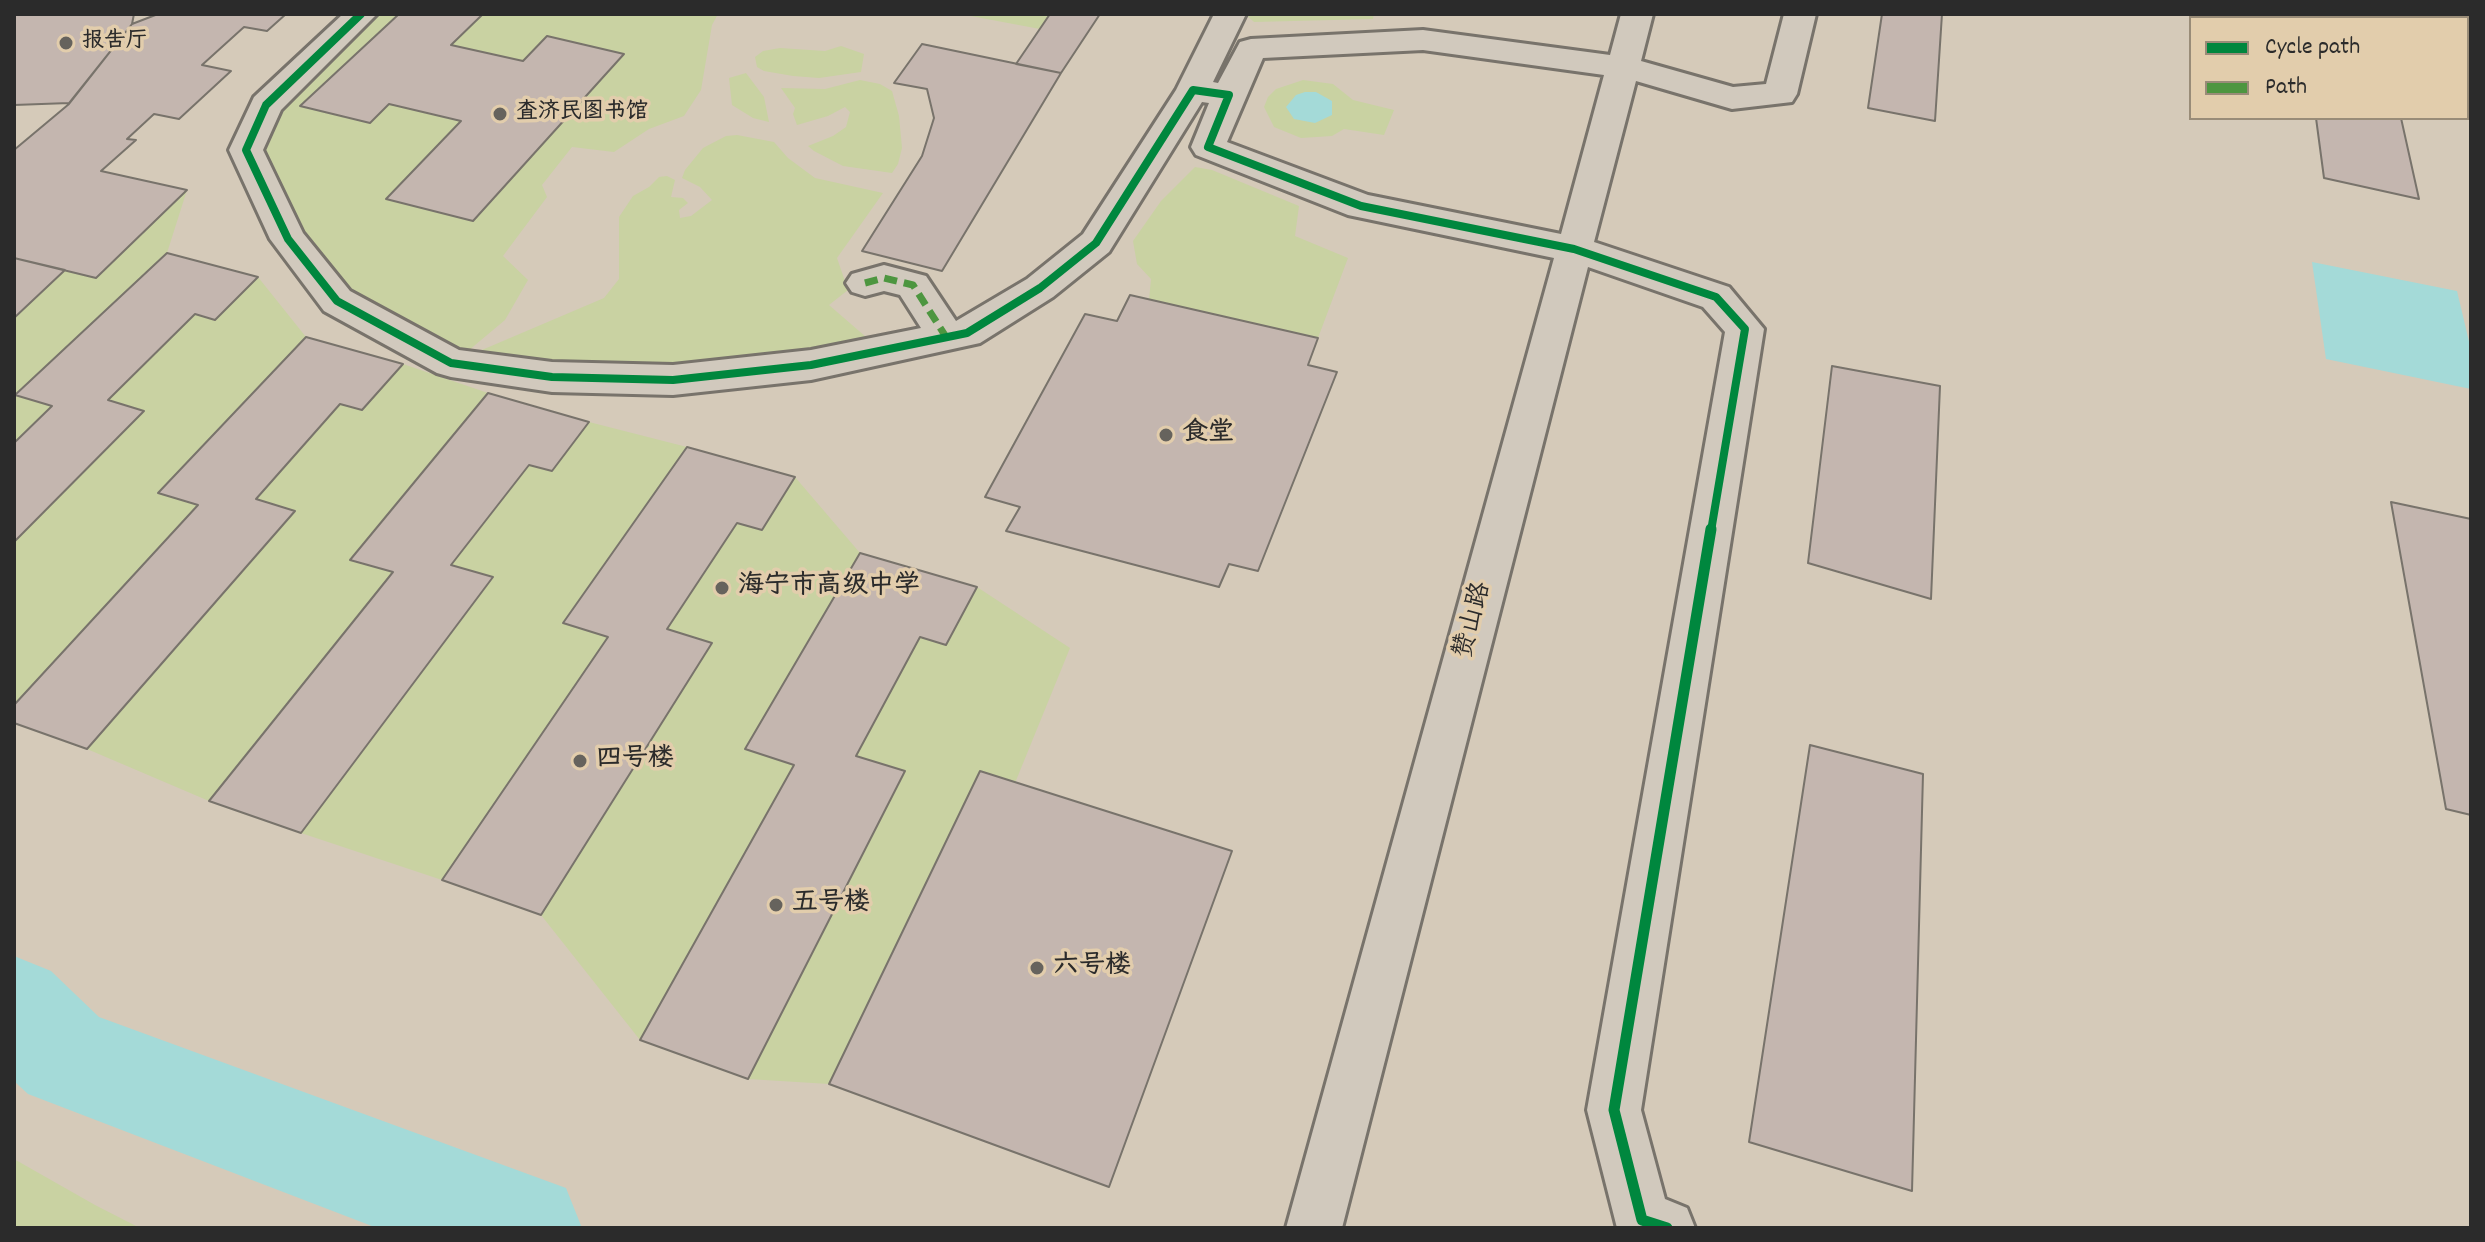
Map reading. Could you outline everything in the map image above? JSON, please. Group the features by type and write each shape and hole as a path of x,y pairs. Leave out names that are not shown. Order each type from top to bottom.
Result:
{"street":[{"path":"361,14 266,105 246,150 288,239 337,301 451,363 552,377 673,380 811,365 967,333 1040,288 1096,243 1193,90 1230,14"},
{"name":"赞山路","path":"1314,1228 1637,14"},
{"path":"1667,1228 1642,1220 1614,1110 1745,329 1716,297 1574,249 1361,206 1208,147 1251,49 1423,40 1624,67 1732,98 1780,94 1800,14"},
{"path":"1193,90 1229,95"},
{"path":"865,283 884,278 913,285 946,337"}],"green space":[{"path":"361,14 718,14 712,25 701,90 684,116 649,129 614,152 572,147 542,185 547,197 503,256 528,280 505,320 456,361 604,298 619,279 619,217 633,196 659,177 667,176 675,180 671,197 683,198 688,203 679,210 680,218 691,216 712,200 700,187 682,178 685,170 703,148 726,136 737,135 774,142 788,158 815,178 883,193 837,258 848,290 829,305 866,337 811,365 673,380 451,363 337,301 246,150"},
{"path":"960,14 1050,14 1040,29"},
{"path":"1245,14 1374,14 1373,19 1254,22"},
{"path":"841,46 864,54 861,72 819,78 793,76 764,71 757,67 755,57 763,51 780,48 825,51"},
{"path":"746,73 764,97 769,122 753,118 732,105 729,78"},
{"path":"860,80 880,84 892,91 899,116 902,148 892,173 843,166 814,151 808,146 846,127 850,112 845,107 828,116 797,125 793,114 795,108 781,88 825,89"},
{"path":"1303,80 1333,84 1353,100 1394,110 1384,135 1344,129 1332,136 1301,138 1274,127 1264,107 1268,97 1276,89"},
{"path":"1195,167 1212,170 1299,206 1295,236 1348,258 1318,338 1149,300 1151,279 1137,264 1133,241 1161,201"},
{"path":"187,190 167,253 16,394 52,406 14,443 14,318 65,270 96,278"},
{"path":"258,277 306,337 158,493 198,505 14,705 14,542 143,411 108,400 195,314 215,320"},
{"path":"403,364 488,393 350,559 393,572 209,801 87,749 294,511 256,499 340,404 362,410"},
{"path":"589,422 687,447 563,622 608,637 442,880 301,833 493,578 451,565 529,465 552,471"},
{"path":"795,477 860,553 746,749 794,765 640,1040 541,915 711,643 667,629 737,523 762,529"},
{"path":"977,587 1070,648 1015,783 980,772 829,1084 748,1079 905,772 856,756 920,637 946,645"},
{"path":"14,1159 95,1205 140,1228 14,1228"}],"water":[{"path":"1316,92 1332,101 1332,115 1315,123 1294,119 1286,107 1296,95"},
{"path":"2312,262 2457,291 2471,350 2471,389 2326,359"}],"building":[{"name":"报告厅","path":"14,14 134,14 132,24 69,103 14,105"},
{"path":"158,14 286,14 267,31 244,27 202,65 231,71 179,119 154,114 127,139 136,140 101,171 187,190 96,278 14,258 14,150 69,104 132,24"},
{"name":"查济民图书馆","path":"399,14 483,14 451,45 523,61 547,36 624,54 473,221 386,199 461,121 389,104 370,123 300,106"},
{"path":"1050,14 1100,14 1061,73 1016,64"},
{"path":"1882,14 1942,14 1935,121 1868,108"},
{"path":"2379,14 2380,16 2301,16"},
{"path":"922,44 1061,73 942,271 862,251 922,156 934,118 927,89 894,83"},
{"path":"2316,120 2401,120 2419,199 2324,178"},
{"path":"167,253 258,277 215,320 195,314 108,400 144,411 14,542 14,443 52,406 15,395"},
{"path":"14,258 65,270 14,318"},
{"name":"食堂","path":"1130,295 1318,338 1308,365 1337,372 1258,571 1229,564 1219,587 1006,531 1020,507 985,497 1085,314 1117,321"},
{"path":"306,337 403,364 362,410 340,404 256,499 295,511 87,749 14,723 14,705 198,505 158,493"},
{"path":"1832,366 1940,386 1931,599 1808,563"},
{"path":"488,393 589,422 552,471 529,465 451,565 493,577 301,833 209,801 393,572 350,560"},
{"name":"四号楼","path":"687,447 795,477 762,530 737,523 667,629 712,643 541,915 442,880 608,637 563,623"},
{"path":"2391,502 2471,519 2471,815 2446,809"},
{"name":"五号楼","path":"860,553 977,587 946,645 920,637 856,756 905,771 748,1079 640,1040 794,765 745,749"},
{"path":"1810,745 1923,774 1912,1191 1749,1142"},
{"name":"六号楼","path":"980,771 1232,851 1109,1187 829,1084"}],"waterway":[{"path":"14,1008 65,1057 526,1228"}],"marked path":[{"path":"865,283 884,278 913,285 946,337"}],"cycle path":[{"path":"361,14 266,105 246,150 288,239 337,301 451,363 552,377 673,380 811,365 967,333 1040,288 1096,243 1193,90 1229,95 1208,147 1361,206 1574,249 1716,297 1745,329 1614,1110 1642,1220 1667,1228"}],"place":[{"name":"报告厅","path":"66,43"},
{"name":"查济民图书馆","path":"500,114"},
{"name":"食堂","path":"1166,435"},
{"name":"海宁市高级中学","path":"722,588"},
{"name":"四号楼","path":"580,761"},
{"name":"五号楼","path":"776,905"},
{"name":"六号楼","path":"1037,968"}]}
